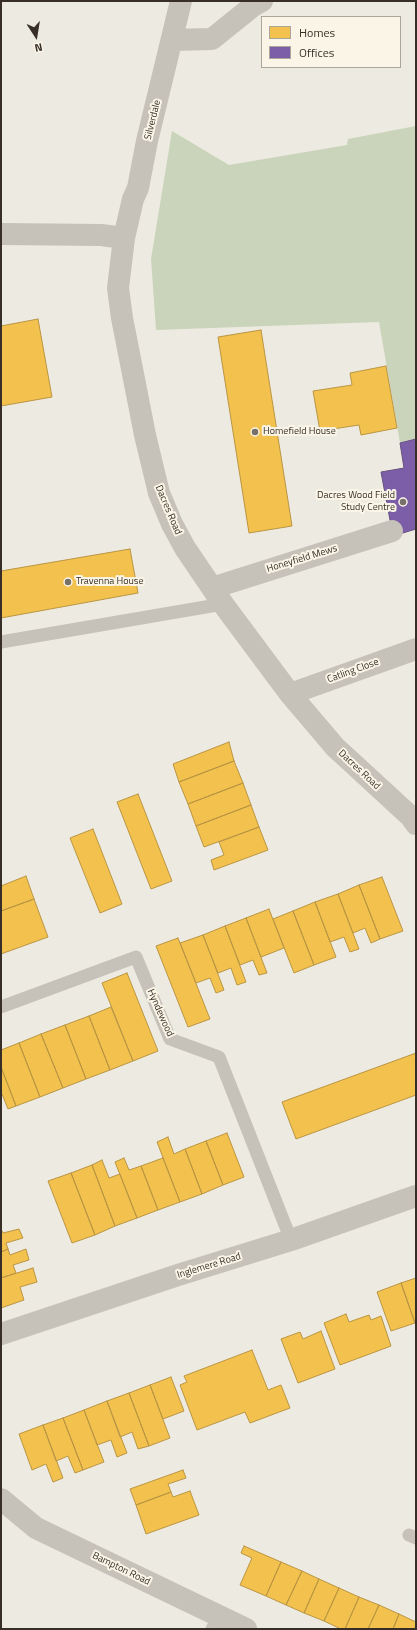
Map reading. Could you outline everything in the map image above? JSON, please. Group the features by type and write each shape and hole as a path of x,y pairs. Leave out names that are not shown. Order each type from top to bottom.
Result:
{"street":[{"name":"Silverdale","path":"124,238 181,1"},
{"path":"172,40 212,39 256,3"},
{"path":"1,234 101,235 124,238"},
{"name":"Dacres Road","path":"124,238 118,288 120,303 145,435 159,493 172,524 185,548 217,596 290,694 335,747 411,817 416,824"},
{"name":"Honeyfield Mews","path":"217,596 392,531"},
{"name":"Catling Close","path":"290,694 416,649"},
{"name":"Inglemere Road","path":"1,1334 178,1275 291,1240 416,1196"},
{"name":"Bampton Road","path":"1,1499 36,1528 230,1626"}],"lane":[{"path":"1,642 217,596"},
{"name":"Hyndewood","path":"1,1007 136,957 170,1039 219,1057 291,1240"}],"green space":[{"path":"416,126 416,439 400,443 379,322 156,330 151,259 172,131 229,165 347,145 348,139"}],"building: Homes":[{"path":"38,319 52,397 1,406 1,326"},
{"name":"Homefield House","path":"261,330 292,526 249,533 218,337"},
{"path":"386,366 397,428 361,435 359,425 320,431 313,391 352,385 350,373"},
{"name":"Dacres Wood Field Study Centre","path":"416,468 416,514 392,518 385,473"},
{"name":"Travenna House","path":"130,549 138,593 1,618 1,571"},
{"path":"229,742 234,761 179,782 173,764"},
{"path":"234,761 243,783 188,804 179,782"},
{"path":"243,783 251,805 196,826 188,804"},
{"path":"138,794 172,881 151,889 117,802"},
{"path":"251,805 259,827 204,847 196,826"},
{"path":"259,827 268,850 214,870 211,860 224,855 219,842"},
{"path":"93,829 122,904 100,913 70,838"},
{"path":"26,876 34,899 1,911 1,886"},
{"path":"382,877 403,931 380,939 359,885"},
{"path":"359,885 380,939 371,943 365,928 353,933 338,894"},
{"path":"338,894 359,949 350,952 344,937 330,942 315,902"},
{"path":"34,899 48,937 1,954 1,911"},
{"path":"315,902 336,957 314,965 293,911"},
{"path":"269,909 284,948 261,957 246,918"},
{"path":"293,911 314,965 294,973 273,919"},
{"path":"246,918 267,973 259,975 253,960 240,965 225,926"},
{"path":"225,926 246,982 237,985 231,968 218,973 203,935"},
{"path":"203,935 224,990 216,993 210,978 196,983 180,943"},
{"path":"178,938 210,1019 188,1027 156,946"},
{"path":"127,973 158,1051 133,1061 102,983"},
{"path":"111,1007 133,1061 110,1070 89,1016"},
{"path":"89,1016 110,1070 86,1079 65,1025"},
{"path":"65,1025 86,1079 63,1088 41,1034"},
{"path":"41,1034 63,1088 40,1097 19,1043"},
{"path":"19,1043 40,1097 16,1106 1,1067 1,1050"},
{"path":"416,1053 416,1095 296,1139 282,1102"},
{"path":"1,1067 16,1106 8,1109 1,1094"},
{"path":"227,1133 244,1177 223,1185 206,1141"},
{"path":"168,1137 174,1154 185,1149 202,1194 180,1202 157,1142"},
{"path":"206,1141 223,1185 202,1194 185,1149"},
{"path":"124,1158 129,1170 141,1166 158,1210 137,1218 115,1162"},
{"path":"163,1158 180,1202 158,1210 141,1166"},
{"path":"102,1160 109,1178 120,1174 137,1218 115,1226 92,1165"},
{"path":"92,1165 115,1226 95,1235 71,1173"},
{"path":"71,1173 95,1235 72,1243 48,1181"},
{"path":"1,1229 3,1233 19,1229 23,1238 6,1243 8,1249 1,1252"},
{"path":"8,1249 10,1255 26,1249 29,1260 13,1265 16,1273 1,1278 1,1252"},
{"path":"33,1268 37,1282 20,1287 24,1300 1,1308 1,1278"},
{"path":"416,1278 416,1323 415,1323 401,1283"},
{"path":"401,1283 415,1323 391,1331 377,1292"},
{"path":"346,1314 349,1322 369,1315 371,1320 381,1316 391,1346 340,1365 324,1323"},
{"path":"321,1331 335,1369 298,1383 281,1339 300,1332 303,1339"},
{"path":"252,1350 268,1390 281,1385 290,1408 250,1423 245,1412 197,1430 180,1385 187,1382 184,1376"},
{"path":"171,1377 184,1411 163,1419 150,1385"},
{"path":"150,1385 170,1438 149,1446 129,1393"},
{"path":"129,1393 149,1446 138,1449 132,1432 120,1437 107,1401"},
{"path":"107,1401 127,1453 117,1457 111,1440 97,1445 84,1410"},
{"path":"84,1410 104,1462 83,1470 63,1418"},
{"path":"63,1418 83,1470 75,1473 68,1456 56,1461 43,1425"},
{"path":"43,1425 63,1478 53,1482 46,1464 32,1470 19,1434"},
{"path":"183,1470 186,1478 168,1484 171,1492 136,1505 130,1489"},
{"path":"190,1491 199,1515 146,1534 136,1505 171,1492 173,1497"},
{"path":"244,1546 281,1562 266,1596 240,1585 252,1558 241,1553"},
{"path":"281,1562 302,1571 286,1605 266,1596"},
{"path":"302,1571 319,1579 304,1613 286,1605"},
{"path":"319,1579 339,1588 324,1621 304,1613"},
{"path":"339,1588 359,1597 345,1629 341,1629 324,1621"},
{"path":"359,1597 379,1605 368,1629 345,1629"},
{"path":"379,1605 399,1614 393,1629 368,1629"},
{"path":"399,1614 416,1622 415,1629 393,1629"}],"building: Offices":[{"name":"Dacres Wood Field Study Centre","path":"416,439 416,529 393,536 381,472 404,468 400,443"}],"place":[{"name":"Homefield House","path":"255,432"},
{"name":"Dacres Wood Field Study Centre","path":"403,502"},
{"name":"Travenna House","path":"68,582"}]}
